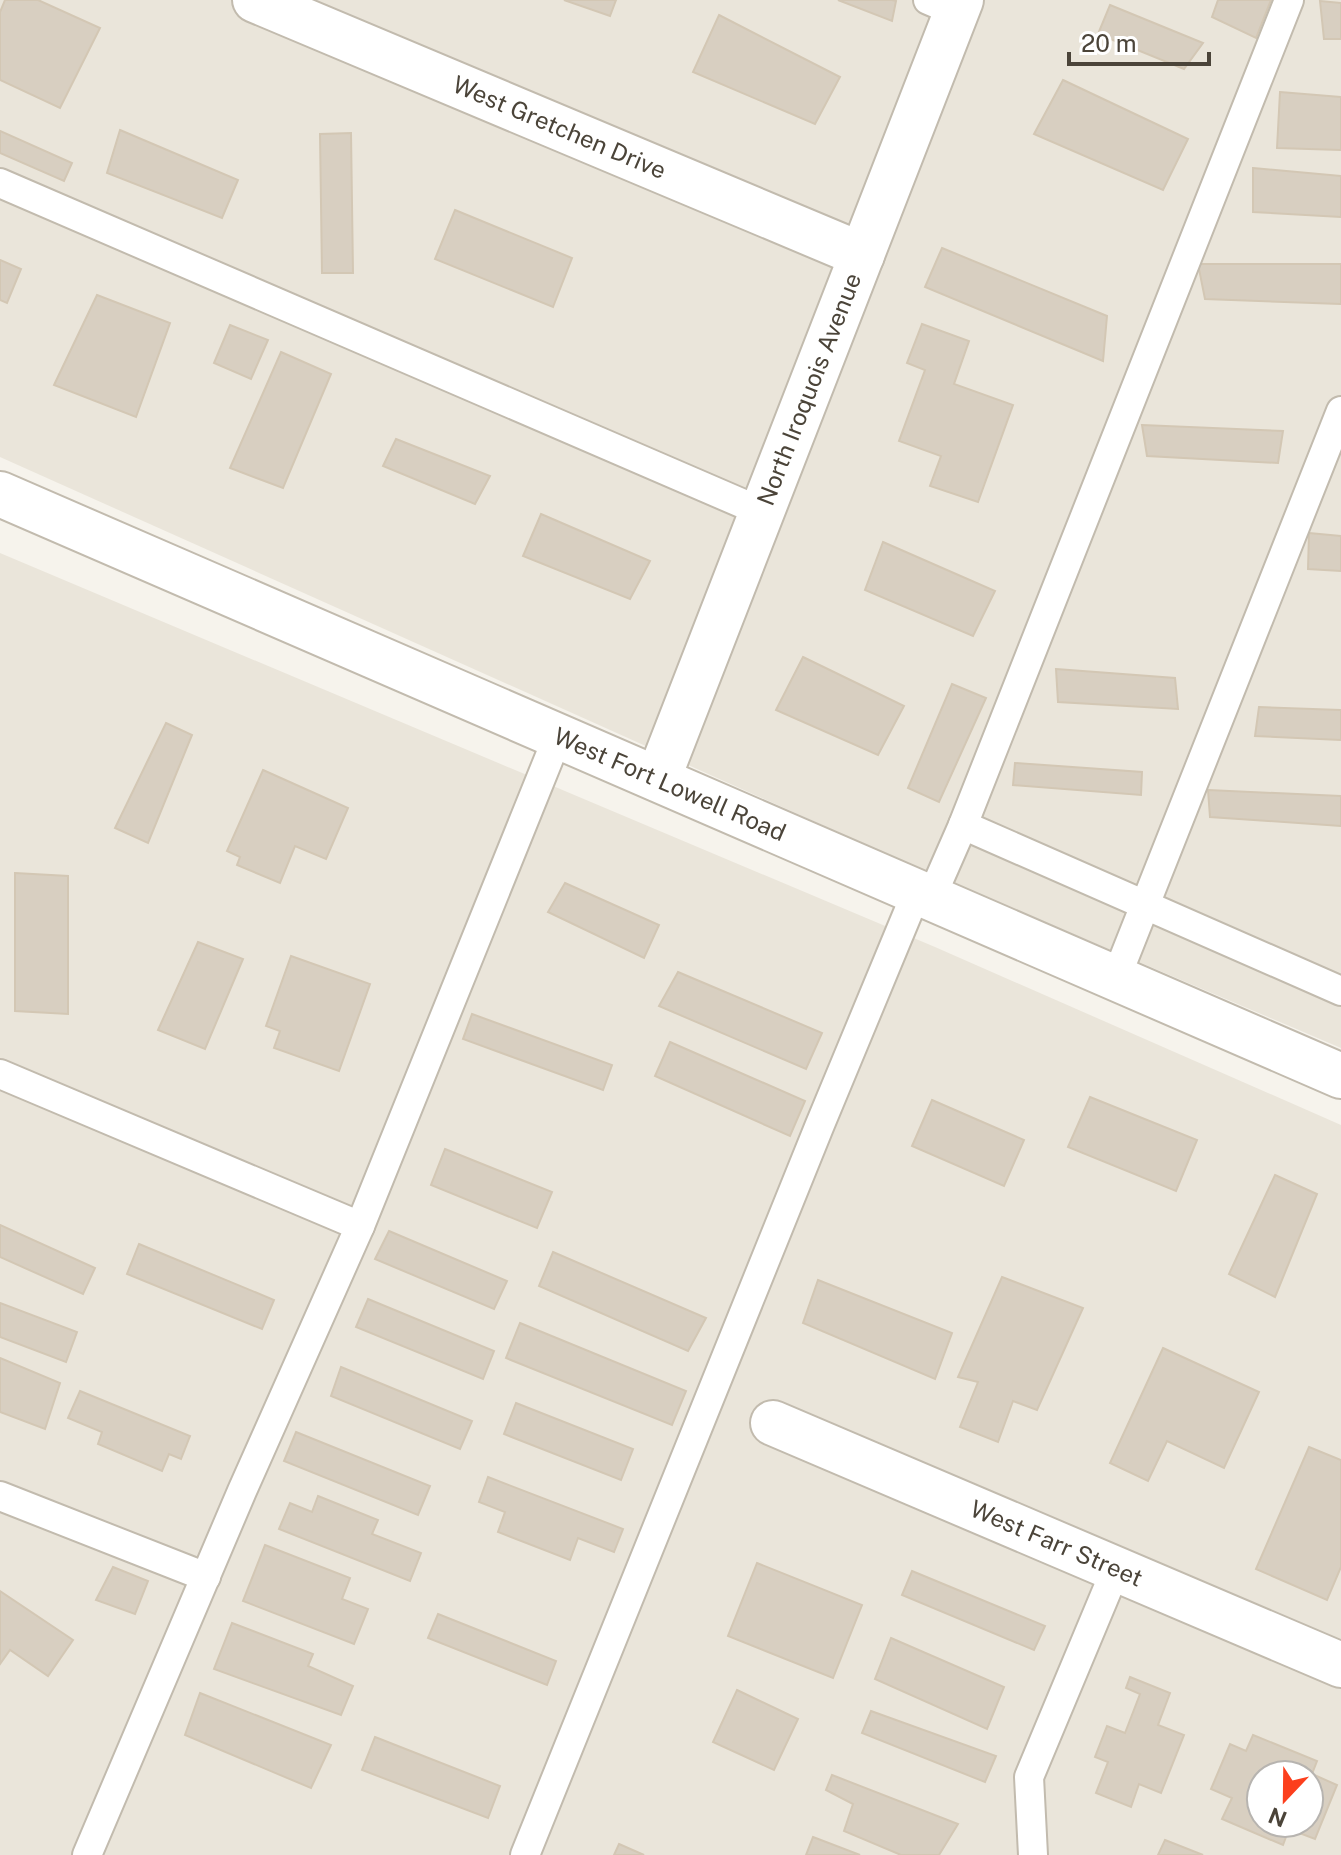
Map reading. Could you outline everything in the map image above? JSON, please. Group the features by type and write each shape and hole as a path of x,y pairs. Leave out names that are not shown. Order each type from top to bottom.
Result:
{"street":[{"name":"West Gretchen Drive","path":"255,0 862,255"},
{"name":"North Iroquois Avenue","path":"658,779 862,255 948,4"},
{"name":"West Fort Lowell Road","path":"0,494 1341,1076"},
{"name":"West Farr Street","path":"773,1423 1341,1665"}],"lane":[{"path":"525,1855 819,1127 924,895 963,825 1289,0"},
{"path":"0,183 762,512"},
{"path":"1116,978 1341,411"},
{"path":"87,1855 360,1226 558,736"},
{"path":"963,825 1341,991"},
{"path":"0,1074 360,1226"},
{"path":"0,1496 206,1577"},
{"path":"1033,1855 1029,1777 1116,1569"}],"shaded area":[{"path":"0,0 1341,0 1341,1048 925,871 0,457"},
{"path":"0,553 935,947 1341,1125 1341,1855 0,1855"}],"building":[{"path":"5,0 38,0 100,28 60,108 0,80 0,12"},
{"path":"564,0 616,0 610,16"},
{"path":"838,0 892,0 896,1 892,21"},
{"path":"1218,0 1271,0 1256,38 1212,17"},
{"path":"1320,1 1341,3 1341,39 1324,39"},
{"path":"1110,5 1203,43 1184,69 1098,34"},
{"path":"719,15 840,77 815,124 693,72"},
{"path":"1063,80 1188,139 1163,190 1034,134"},
{"path":"1280,92 1341,97 1341,150 1277,148"},
{"path":"120,130 238,180 222,218 107,173"},
{"path":"0,131 72,163 64,181 0,153"},
{"path":"351,133 353,273 322,273 320,134"},
{"path":"1253,168 1341,176 1341,217 1253,212"},
{"path":"455,210 572,258 553,307 435,259"},
{"path":"942,248 1107,316 1103,361 925,287"},
{"path":"0,260 21,269 7,303 0,300"},
{"path":"1198,264 1341,264 1341,304 1205,299"},
{"path":"97,295 170,323 136,417 54,385"},
{"path":"922,324 969,341 954,384 1013,405 978,502 930,486 941,456 899,441 925,370 907,363"},
{"path":"230,325 268,340 251,379 214,363"},
{"path":"281,352 331,374 283,488 230,468"},
{"path":"1142,425 1283,431 1278,463 1147,456"},
{"path":"396,439 490,476 475,504 383,466"},
{"path":"541,514 650,561 630,599 523,556"},
{"path":"1309,533 1341,536 1341,571 1308,569"},
{"path":"883,542 995,591 973,636 865,590"},
{"path":"803,657 904,706 878,755 776,710"},
{"path":"1056,669 1175,678 1178,709 1058,702"},
{"path":"952,684 986,698 939,802 908,788"},
{"path":"1259,707 1341,710 1341,740 1255,736"},
{"path":"166,723 192,735 148,843 115,828"},
{"path":"1015,763 1142,772 1141,795 1013,785"},
{"path":"263,770 348,808 326,859 295,846 280,883 237,865 240,857 227,851"},
{"path":"1208,790 1341,796 1341,826 1210,817"},
{"path":"15,873 68,876 68,1014 15,1011"},
{"path":"565,883 659,925 644,958 548,912"},
{"path":"198,942 243,959 205,1049 158,1030"},
{"path":"291,956 370,984 339,1071 274,1048 280,1031 266,1026"},
{"path":"678,972 822,1033 806,1069 659,1006"},
{"path":"472,1014 612,1065 603,1090 463,1039"},
{"path":"670,1042 805,1101 790,1136 655,1076"},
{"path":"1090,1097 1197,1140 1176,1191 1068,1147"},
{"path":"932,1100 1024,1140 1004,1186 912,1146"},
{"path":"445,1149 552,1192 537,1228 431,1185"},
{"path":"1275,1175 1317,1194 1275,1297 1229,1274"},
{"path":"0,1225 95,1268 83,1294 0,1257"},
{"path":"389,1231 507,1281 494,1309 375,1259"},
{"path":"139,1244 274,1300 262,1329 127,1274"},
{"path":"553,1252 706,1318 688,1351 539,1286"},
{"path":"1002,1277 1083,1308 1037,1410 1013,1401 998,1442 960,1427 978,1382 958,1377"},
{"path":"818,1280 952,1333 935,1379 803,1323"},
{"path":"368,1299 494,1351 483,1379 356,1327"},
{"path":"0,1303 77,1332 66,1362 0,1337"},
{"path":"520,1323 686,1391 672,1425 506,1358"},
{"path":"1163,1348 1259,1392 1224,1468 1167,1441 1148,1481 1110,1463"},
{"path":"0,1358 60,1383 45,1429 0,1412"},
{"path":"341,1367 472,1421 460,1449 331,1396"},
{"path":"80,1391 190,1436 181,1459 169,1454 162,1471 98,1444 102,1432 68,1418"},
{"path":"516,1403 633,1449 621,1480 504,1434"},
{"path":"296,1432 430,1486 418,1515 284,1461"},
{"path":"1309,1447 1341,1460 1341,1567 1327,1600 1256,1569"},
{"path":"488,1477 623,1529 614,1552 578,1538 570,1560 498,1532 505,1512 479,1502"},
{"path":"318,1496 378,1520 372,1534 421,1553 410,1581 279,1529 290,1503 312,1512"},
{"path":"265,1545 350,1578 342,1599 368,1609 354,1644 243,1601"},
{"path":"757,1563 862,1605 833,1678 728,1636"},
{"path":"113,1567 148,1581 135,1614 96,1600"},
{"path":"912,1571 1045,1626 1034,1650 902,1595"},
{"path":"0,1591 73,1640 48,1676 10,1650 0,1664"},
{"path":"438,1614 556,1661 547,1685 428,1638"},
{"path":"232,1623 313,1654 308,1666 353,1686 341,1715 214,1669"},
{"path":"891,1638 1004,1687 987,1729 875,1679"},
{"path":"1130,1677 1170,1693 1158,1725 1184,1735 1161,1793 1139,1784 1131,1807 1096,1793 1108,1762 1095,1757 1107,1726 1125,1733 1140,1694 1126,1688"},
{"path":"737,1690 798,1719 774,1770 713,1742"},
{"path":"200,1693 331,1745 311,1788 185,1735"},
{"path":"871,1711 996,1756 985,1782 862,1733"},
{"path":"1253,1735 1312,1759 1245,1759 1245,1829 1222,1819 1232,1798 1211,1789 1230,1744 1246,1751"},
{"path":"375,1737 500,1786 488,1818 362,1770"},
{"path":"832,1775 958,1824 939,1855 901,1855 844,1831 853,1804 826,1790"},
{"path":"1325,1780 1337,1785 1325,1814"},
{"path":"813,1837 860,1855 806,1855"},
{"path":"1269,1839 1285,1839 1283,1845"},
{"path":"1165,1840 1203,1855 1158,1855"},
{"path":"619,1844 644,1855 614,1855"}]}
